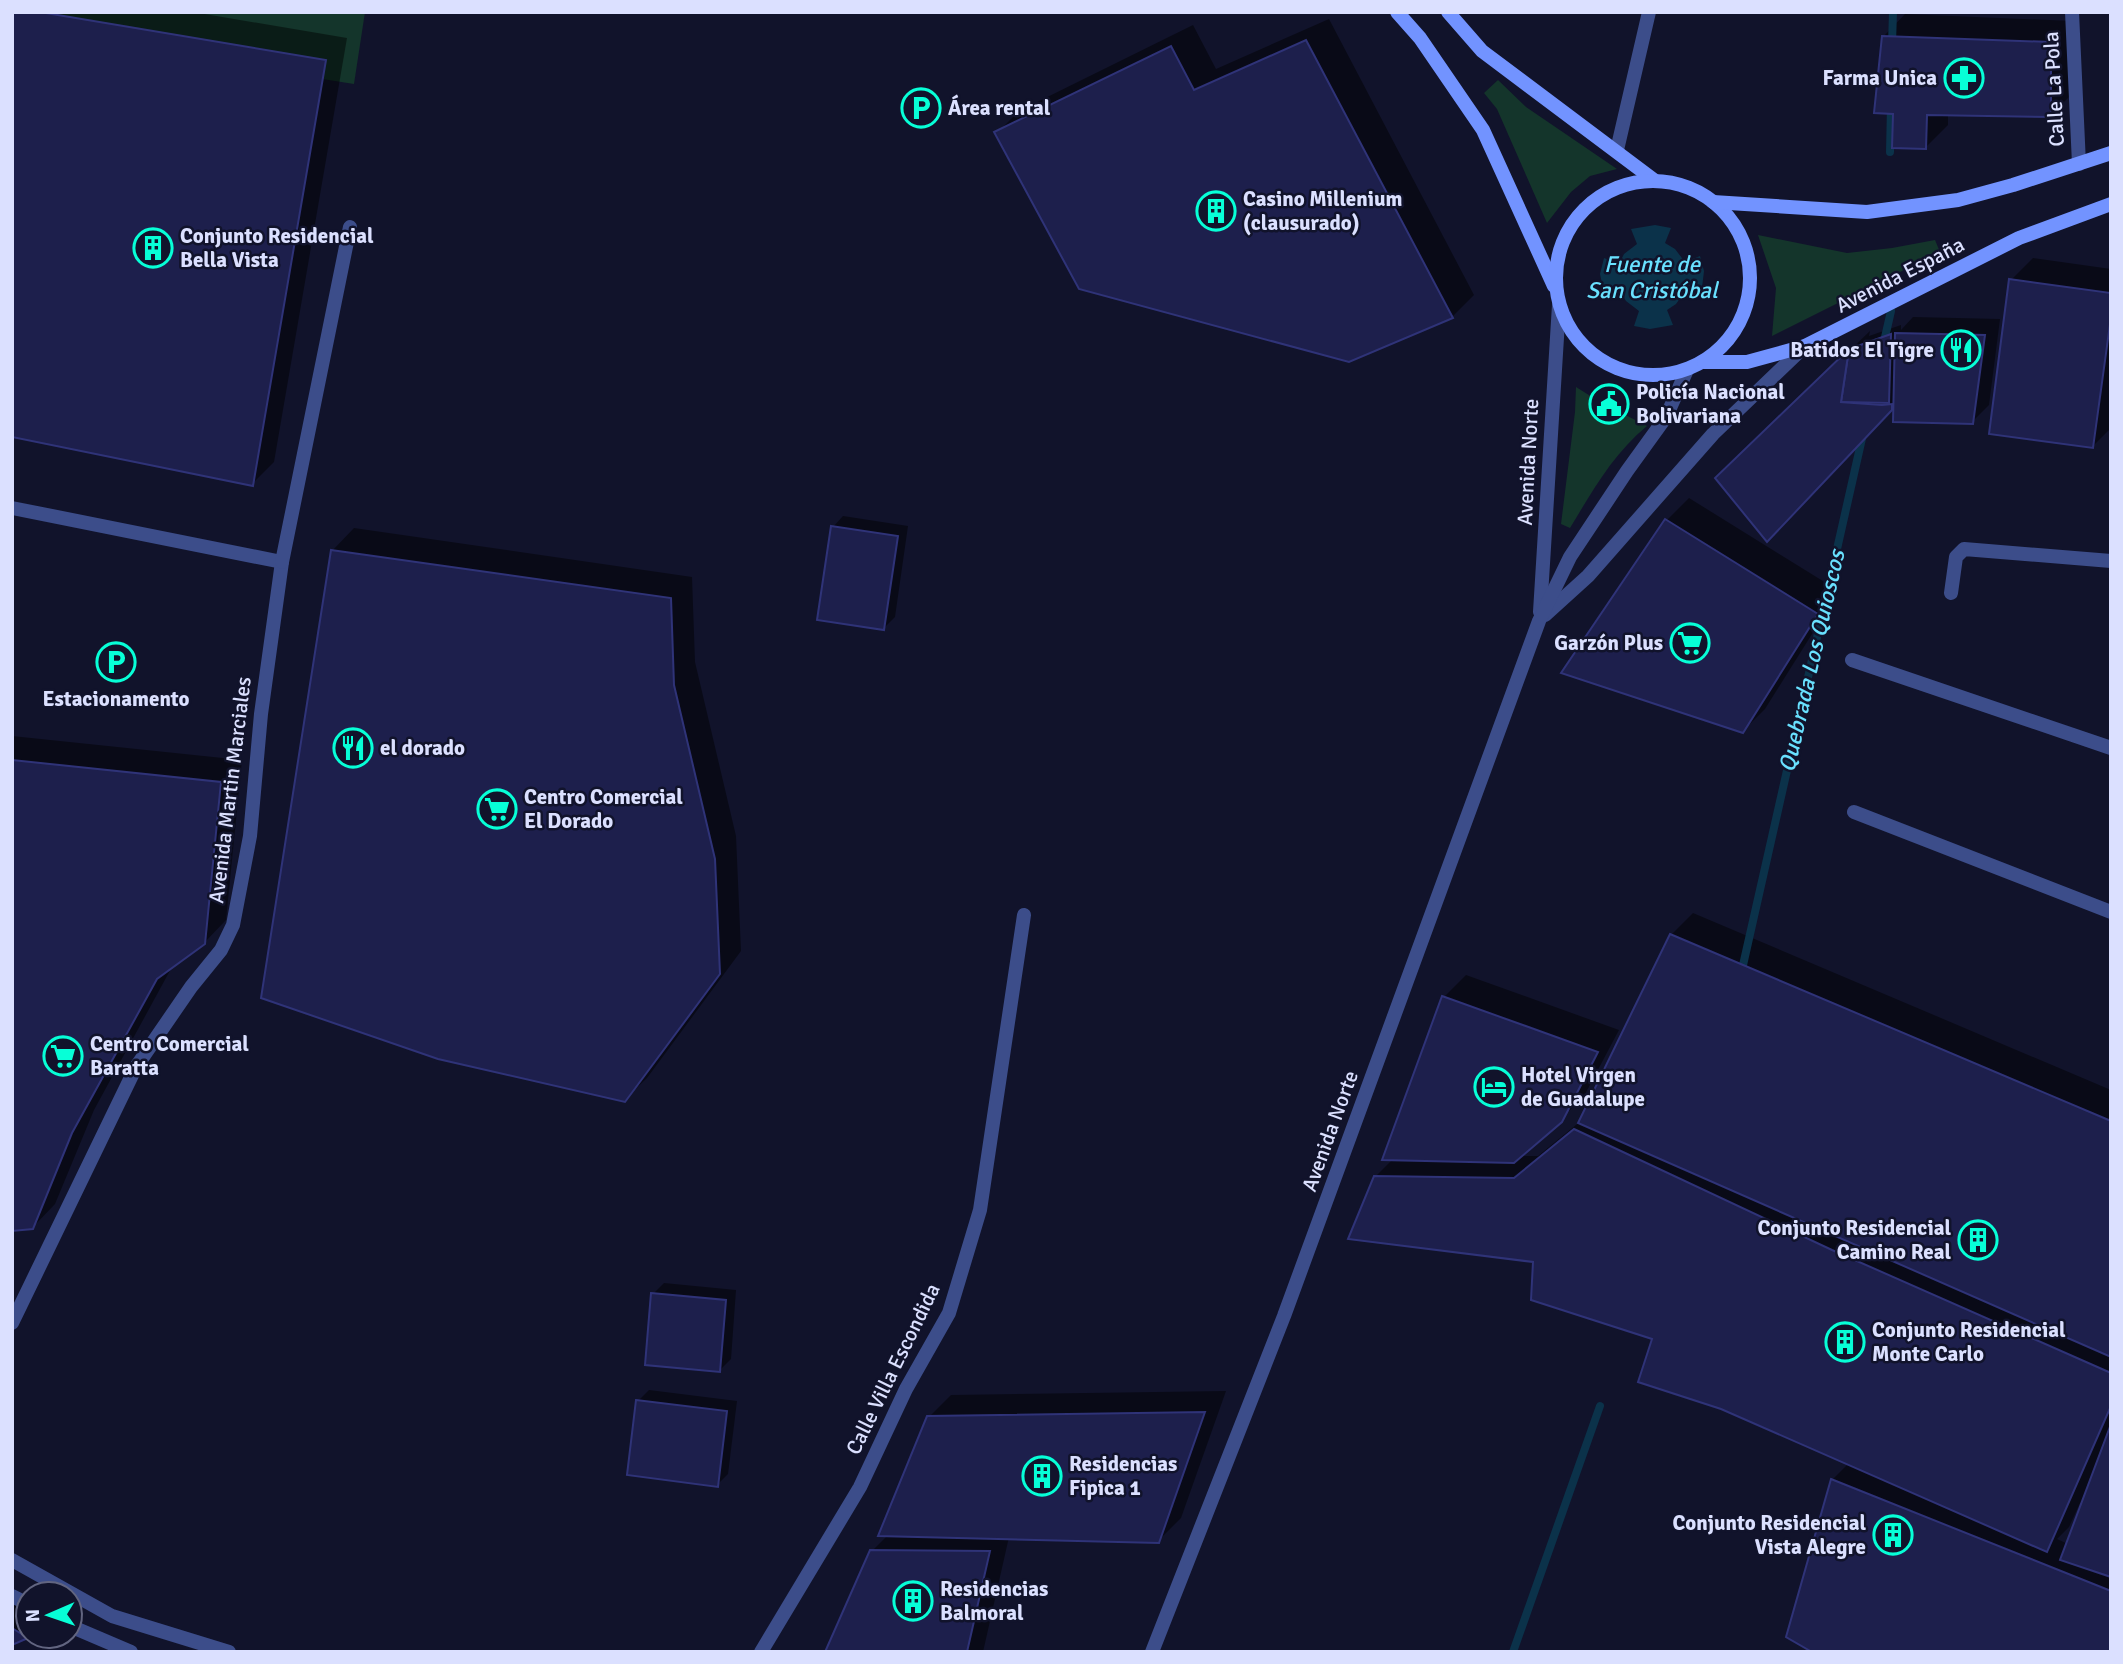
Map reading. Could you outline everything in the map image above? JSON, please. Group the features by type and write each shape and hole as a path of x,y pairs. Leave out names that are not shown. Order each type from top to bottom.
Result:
{"main road":[{"path":"1397,12 1420,38 1483,130 1572,334 1595,357 1624,372 1655,377 1687,370 1704,362 1727,342 1743,314 1750,284 1747,253 1734,225 1713,202 1685,186 1654,180 1626,184 1601,195 1579,213 1564,237 1556,264 1557,298"},
{"path":"1448,12 1482,51 1654,180"},
{"path":"1713,202 1867,212 1958,200 2111,153"},
{"name":"Avenida España","path":"1704,362 1747,362 1805,346 2019,239 2111,204"}],"street":[{"path":"1617,150 1649,12"},
{"name":"Calle La Pola","path":"2072,12 2079,164"},
{"name":"Avenida Martin Marciales","path":"12,1323 136,1067 191,987 221,950 233,925 250,836 261,714 282,562 350,227"},
{"name":"Avenida Norte","path":"1539,621 1557,298"},
{"path":"1539,621 1588,576 1713,434 1805,346"},
{"name":"Avenida Norte","path":"1152,1652 1284,1317 1539,621 1570,557 1666,417 1687,370"},
{"path":"12,508 282,562"},
{"path":"1951,593 1956,557 1964,549 2111,561"},
{"path":"1853,660 2111,748"},
{"path":"1854,812 2111,912"},
{"name":"Calle Villa Escondida","path":"761,1652 860,1487 906,1389 949,1313 980,1210 1024,915"},
{"path":"12,1560 112,1616 229,1652"},
{"path":"84,1632 131,1652"}],"green space":[{"path":"12,12 365,12 354,84 12,30"},
{"path":"1498,80 1526,107 1617,169 1590,176 1571,192 1547,223 1497,109 1484,93"},
{"path":"1758,235 1847,253 1935,240 1940,252 1772,336 1776,288"},
{"path":"1576,387 1647,426 1614,461 1570,528 1561,524"}],"water":[{"name":"Fuente de San Cristóbal","path":"1655,225 1671,228 1665,243 1675,249 1685,262 1700,256 1704,271 1701,296 1686,290 1676,304 1667,310 1673,325 1650,329 1634,326 1639,311 1626,301 1620,292 1605,298 1600,274 1604,258 1619,264 1624,254 1637,244 1631,229"}],"building":[{"name":"Conjunto Residencial Bella Vista","path":"12,12 40,12 326,60 253,486 12,437"},
{"name":"Farma Unica","path":"1882,36 2051,42 2051,117 1927,115 1926,149 1892,148 1893,114 1874,113"},
{"name":"Casino Millenium (clausurado)","path":"1306,40 1453,318 1349,362 1079,289 994,132 1171,46 1194,90"},
{"path":"2009,279 2111,293 2111,317 2093,448 1989,434"},
{"path":"1895,333 1985,335 1973,424 1893,422"},
{"path":"1891,334 1889,403 1841,402 1849,349"},
{"path":"1849,349 1841,402 1892,404 1892,410 1767,542 1715,478"},
{"name":"Garzón Plus","path":"1665,519 1818,614 1743,733 1561,673"},
{"path":"831,526 898,536 884,630 817,620"},
{"name":"Centro Comercial El Dorado","path":"331,550 671,598 674,685 715,859 720,974 625,1102 438,1059 261,998"},
{"name":"Centro Comercial Baratta","path":"12,760 221,782 205,944 157,979 72,1133 33,1229 12,1231"},
{"name":"Conjunto Residencial Camino Real","path":"1670,934 2111,1121 2111,1357 1578,1123"},
{"name":"Hotel Virgen de Guadalupe","path":"1442,996 1598,1052 1562,1122 1514,1163 1382,1160"},
{"name":"Conjunto Residencial Monte Carlo","path":"1574,1129 1832,1250 2111,1373 2111,1406 2047,1552 1721,1409 1638,1382 1652,1339 1531,1300 1533,1262 1348,1239 1374,1176 1514,1178"},
{"path":"651,1293 726,1300 720,1372 645,1365"},
{"path":"636,1400 727,1411 718,1487 627,1475"},
{"name":"Residencias Fipica 1","path":"1205,1412 1159,1543 878,1536 927,1416"},
{"path":"2111,1424 2111,1577 2060,1560"},
{"name":"Conjunto Residencial Vista Alegre","path":"1831,1479 2111,1591 2111,1652 1812,1652 1786,1637"},
{"name":"Residencias Balmoral","path":"870,1550 990,1551 967,1652 825,1652"},
{"path":"12,1628 14,1644 12,1645"}],"waterway":[{"name":"Quebrada Los Quioscos","path":"1892,44 1893,12"},
{"name":"Quebrada Los Quioscos","path":"1890,152 1891,106"},
{"name":"Quebrada Los Quioscos","path":"1883,346 1891,311"},
{"name":"Quebrada Los Quioscos","path":"1741,974 1863,434"},
{"name":"Quebrada Los Quioscos","path":"1513,1652 1600,1406"}],"place":[{"name":"Farma Unica","path":"1964,78"},
{"name":"Área rental","path":"921,108"},
{"name":"Casino Millenium (clausurado)","path":"1216,211"},
{"name":"Conjunto Residencial Bella Vista","path":"153,248"},
{"name":"Batidos El Tigre","path":"1961,350"},
{"name":"Policía Nacional Bolivariana","path":"1609,404"},
{"name":"Garzón Plus","path":"1690,643"},
{"name":"Estacionamento","path":"116,662"},
{"name":"el dorado","path":"353,748"},
{"name":"Centro Comercial El Dorado","path":"497,809"},
{"name":"Centro Comercial Baratta","path":"63,1056"},
{"name":"Hotel Virgen de Guadalupe","path":"1494,1087"},
{"name":"Conjunto Residencial Camino Real","path":"1978,1240"},
{"name":"Conjunto Residencial Monte Carlo","path":"1845,1342"},
{"name":"Residencias Fipica 1","path":"1042,1476"},
{"name":"Conjunto Residencial Vista Alegre","path":"1893,1535"},
{"name":"Residencias Balmoral","path":"913,1601"}]}
